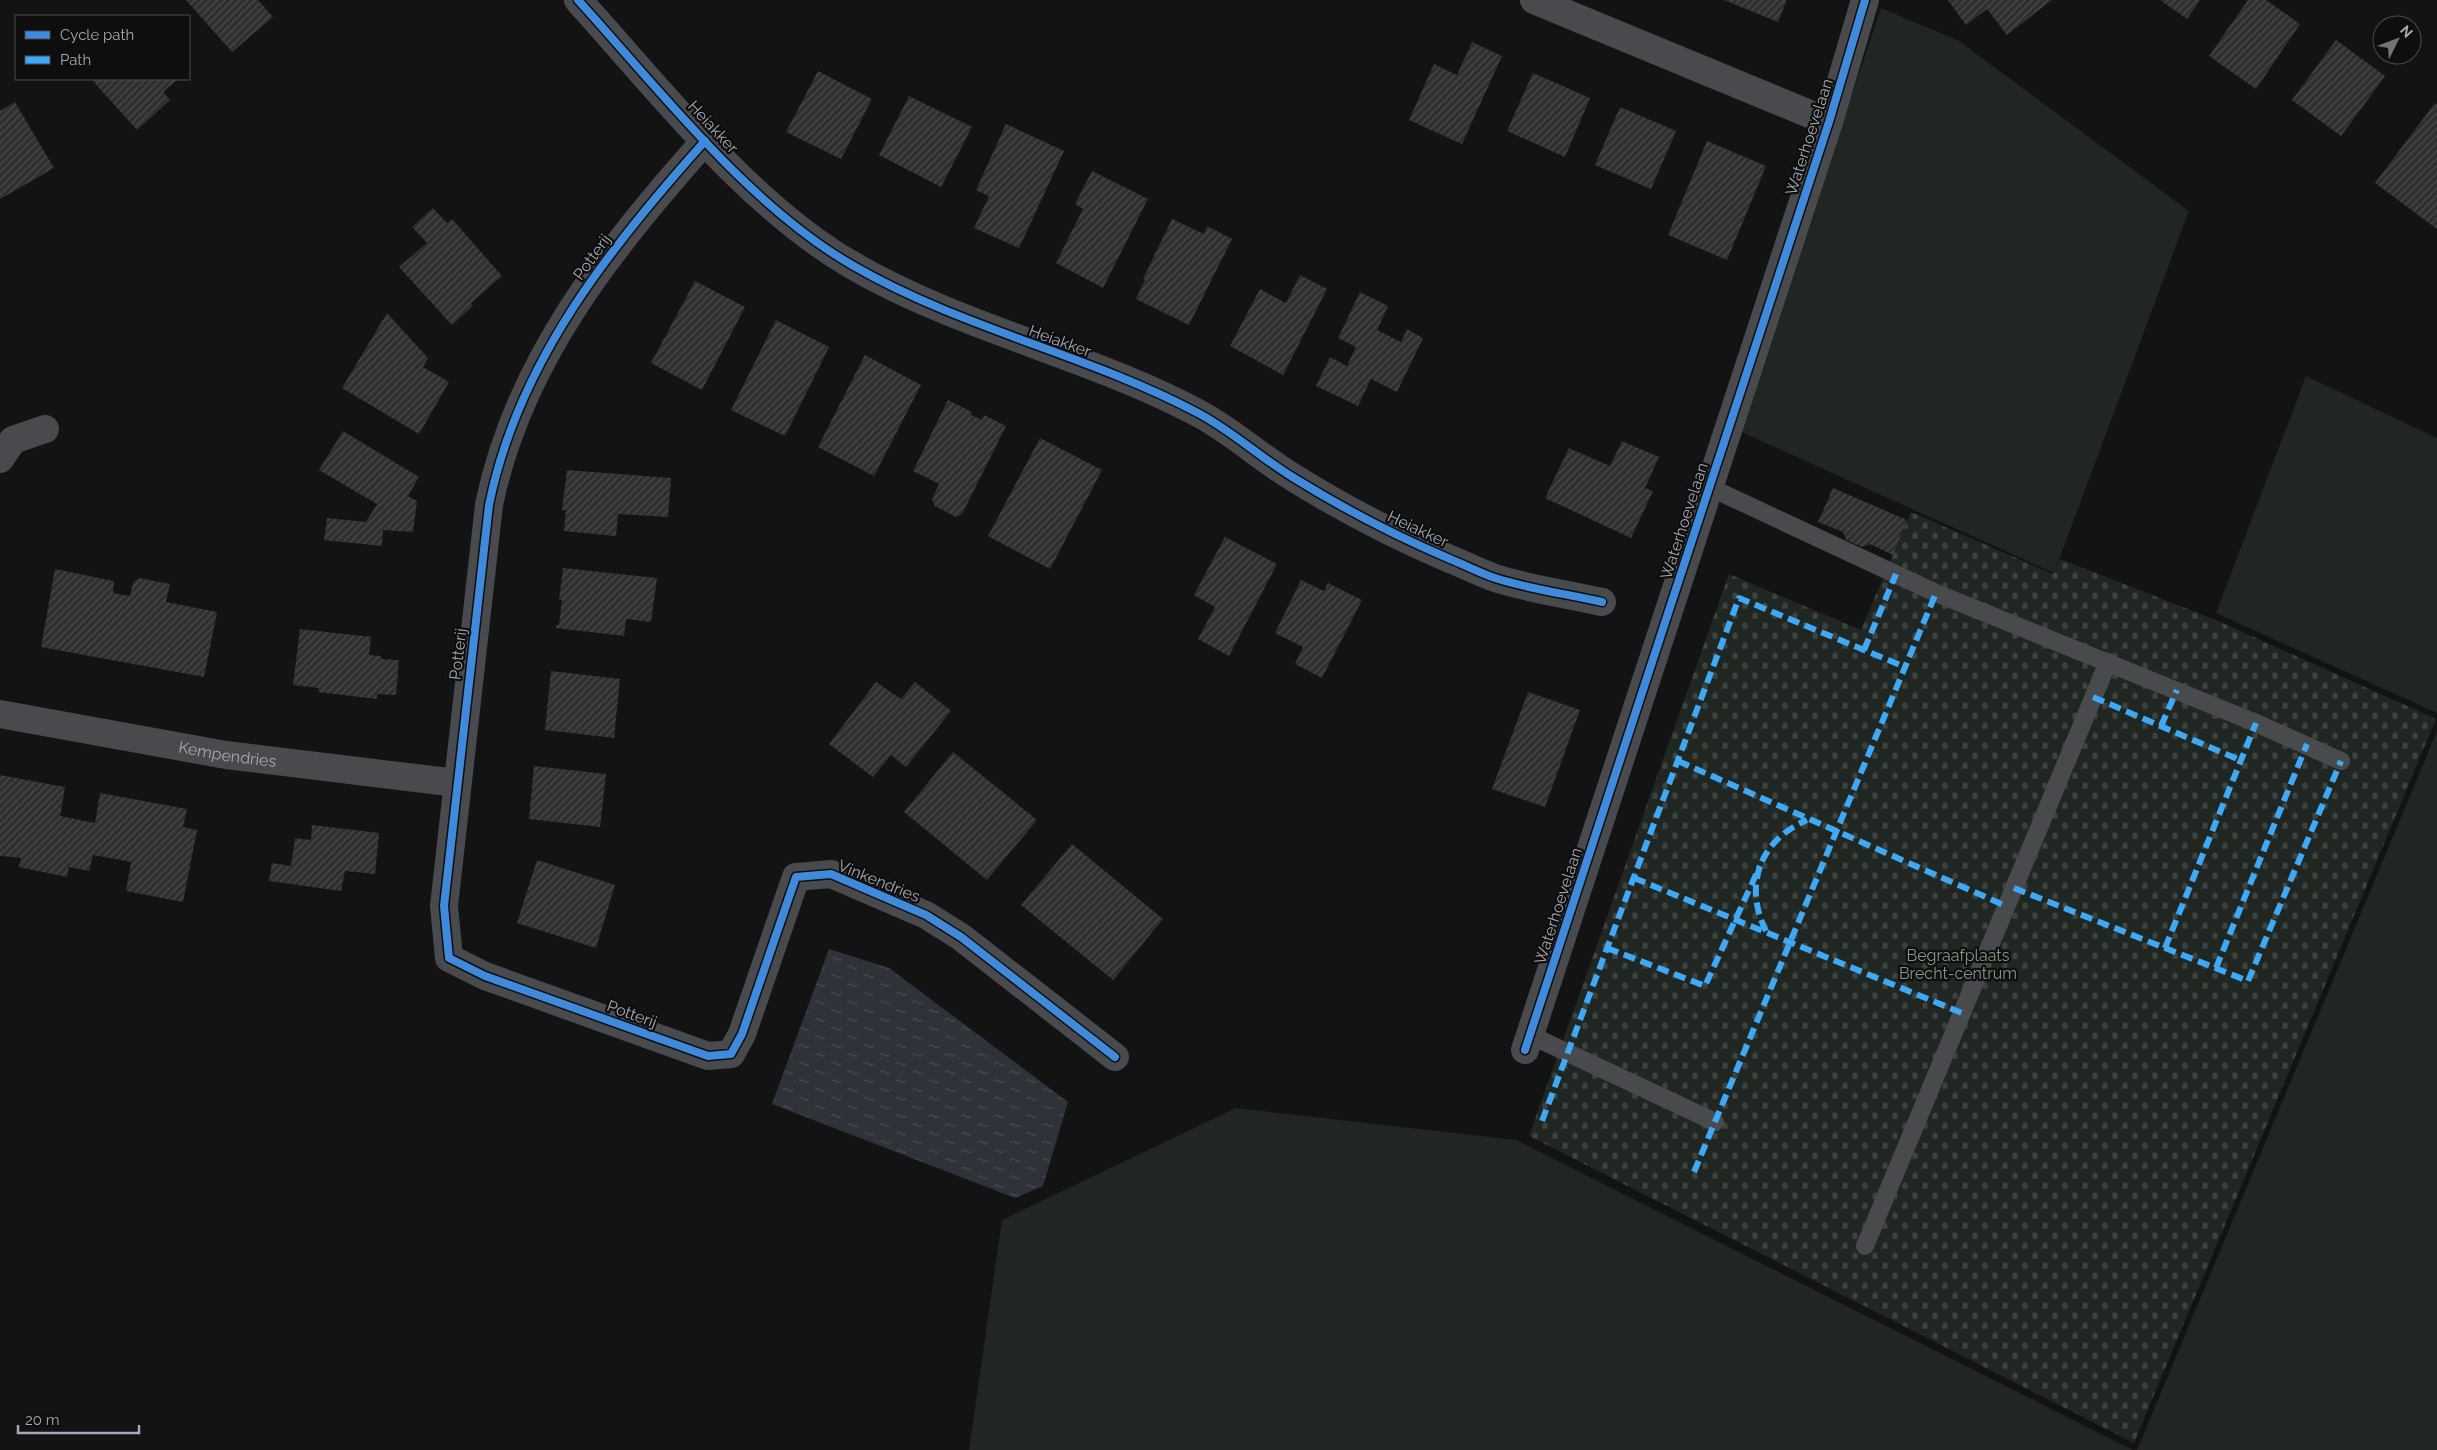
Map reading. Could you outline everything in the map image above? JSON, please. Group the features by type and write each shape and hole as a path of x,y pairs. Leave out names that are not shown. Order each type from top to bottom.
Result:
{"street":[{"name":"Heiakker","path":"578,0 705,141 806,235 850,264 897,290 955,316 1153,390 1203,416 1292,477 1412,542 1496,578 1602,602"},
{"name":"Waterhoevelaan","path":"1534,0 1830,122"},
{"name":"Waterhoevelaan","path":"1528,1043 1830,122 1866,0"},
{"name":"Potterij","path":"705,141 632,224 593,277 537,370 510,427 496,467 489,505 444,906 449,958 485,976 708,1056"},
{"path":"0,459 13,440 45,429"},
{"name":"Kempendries","path":"0,714 226,755 457,783"},
{"name":"Vinkendries","path":"708,1056 731,1054 742,1034 796,878 831,874 926,915 961,937 1115,1057"}],"lane":[{"path":"1709,487 1936,593 2108,662 2341,760"},
{"path":"1865,1246 2108,662"},
{"path":"1528,1043 1715,1122"}],"green space":[{"path":"1881,8 1959,41 2189,211 2054,573 1739,431"},
{"path":"2306,376 2437,438 2437,713 2216,613"},
{"name":"Begraafplaats Brecht-centrum","path":"1911,512 2053,574 2060,559 2216,620 2436,719 2134,1443 1529,1136 1729,574 1861,630"},
{"path":"2437,731 2437,1450 2137,1450"},
{"path":"1236,1108 1516,1140 2133,1450 969,1450 1002,1220"}],"water":[{"path":"829,949 889,968 1068,1102 1043,1186 1015,1198 772,1104"}],"building":[{"path":"186,0 258,0 273,17 232,52"},
{"path":"1724,0 1787,0 1778,22"},
{"path":"1948,0 2052,0 2007,35 1987,9 1966,25"},
{"path":"2160,0 2200,0 2187,19"},
{"path":"2248,0 2266,0 2300,24 2256,89 2209,56"},
{"path":"2336,40 2385,76 2341,136 2292,100"},
{"path":"1472,42 1502,56 1462,144 1409,120 1434,64 1457,75"},
{"path":"818,71 872,99 841,159 786,132"},
{"path":"1533,73 1590,98 1565,157 1507,131"},
{"path":"92,80 177,80 163,92 170,100 137,130"},
{"path":"909,96 972,127 941,187 879,155"},
{"path":"15,102 54,168 0,199 0,111"},
{"path":"2435,103 2437,104 2437,229 2375,183"},
{"path":"1620,107 1676,131 1651,189 1595,165"},
{"path":"1006,124 1064,151 1019,248 974,228 989,196 976,190"},
{"path":"1707,141 1766,166 1727,260 1668,235"},
{"path":"1092,171 1148,199 1103,288 1056,263 1083,209 1075,204"},
{"path":"433,208 447,223 452,219 502,276 471,303 473,306 452,325 399,267 427,243 412,227"},
{"path":"1172,219 1204,234 1207,226 1232,239 1189,325 1136,299 1145,280 1143,279"},
{"path":"1300,275 1327,289 1283,375 1230,346 1260,289 1286,303"},
{"path":"695,281 745,307 702,390 651,363"},
{"path":"1360,292 1388,306 1377,330 1401,342 1407,329 1423,338 1397,392 1371,379 1358,406 1316,386 1330,357 1347,366 1356,347 1338,338"},
{"path":"387,313 428,358 423,367 449,382 419,434 342,388"},
{"path":"776,320 829,347 785,436 731,410"},
{"path":"865,355 921,385 874,476 818,447"},
{"path":"948,400 972,412 971,415 982,420 984,415 1006,426 962,514 956,517 935,506 932,499 939,484 913,471"},
{"path":"343,431 419,477 408,496 417,501 413,532 383,530 382,546 324,540 327,518 366,522 377,504 319,470"},
{"path":"1040,438 1102,470 1050,569 988,536"},
{"path":"1622,441 1659,457 1645,488 1653,491 1631,538 1545,498 1569,448 1610,466"},
{"path":"567,470 671,478 668,517 618,514 616,536 564,531 566,510 562,510"},
{"path":"1833,488 1907,520 1893,555 1870,544 1862,547 1846,540 1843,532 1818,522"},
{"path":"1225,537 1277,564 1229,656 1198,639 1215,607 1194,595"},
{"path":"563,568 657,578 651,622 626,619 624,636 556,628 556,625 559,625 562,600 559,600"},
{"path":"55,569 114,581 113,593 130,596 133,583 139,578 170,584 166,602 217,612 204,677 41,647"},
{"path":"1301,580 1324,591 1328,583 1362,600 1322,678 1295,664 1303,647 1275,633"},
{"path":"300,629 371,637 369,655 381,656 381,659 399,660 396,695 377,694 377,699 318,692 319,688 293,685"},
{"path":"551,671 620,679 614,738 545,730"},
{"path":"876,682 901,699 915,682 951,711 906,767 891,755 873,777 829,744"},
{"path":"1528,692 1580,710 1545,807 1492,789"},
{"path":"953,752 1037,820 987,880 904,812"},
{"path":"534,766 606,774 600,827 529,819"},
{"path":"0,775 65,787 60,816 95,823 100,793 187,809 183,827 197,830 183,902 126,891 131,862 93,855 89,871 69,867 67,877 19,867 21,858 0,856"},
{"path":"312,825 379,833 375,874 345,871 341,891 269,881 272,863 291,866 295,838 311,840"},
{"path":"1072,844 1163,919 1113,980 1021,905"},
{"path":"537,860 615,885 596,948 517,923"}],"marked path":[{"path":"1864,650 1896,574"},
{"path":"1694,1172 1936,593"},
{"path":"1542,1121 1739,598 1905,667"},
{"path":"2161,726 2177,690"},
{"path":"2093,697 2242,761"},
{"path":"2165,948 2256,723"},
{"path":"2216,968 2307,744"},
{"path":"1678,761 2006,906"},
{"path":"2014,888 2248,981 2341,761"},
{"path":"1766,931 1759,914 1756,897 1756,881 1760,866 1767,852 1778,839 1807,820"},
{"path":"1607,948 1705,986 1760,866"},
{"path":"1634,878 1962,1013"}],"cycle path":[{"path":"578,0 673,107 741,178 777,211 814,240 852,265 937,307 1156,392 1223,428 1282,470 1370,522 1430,550 1508,582 1602,602"},
{"path":"1525,1050 1829,122 1865,0"},
{"path":"705,141 635,222 572,309 545,355 522,403 503,453 489,505 444,906 449,958 485,976 708,1056 731,1054 742,1034 796,877 831,874 926,915 961,937 1115,1057"}]}
